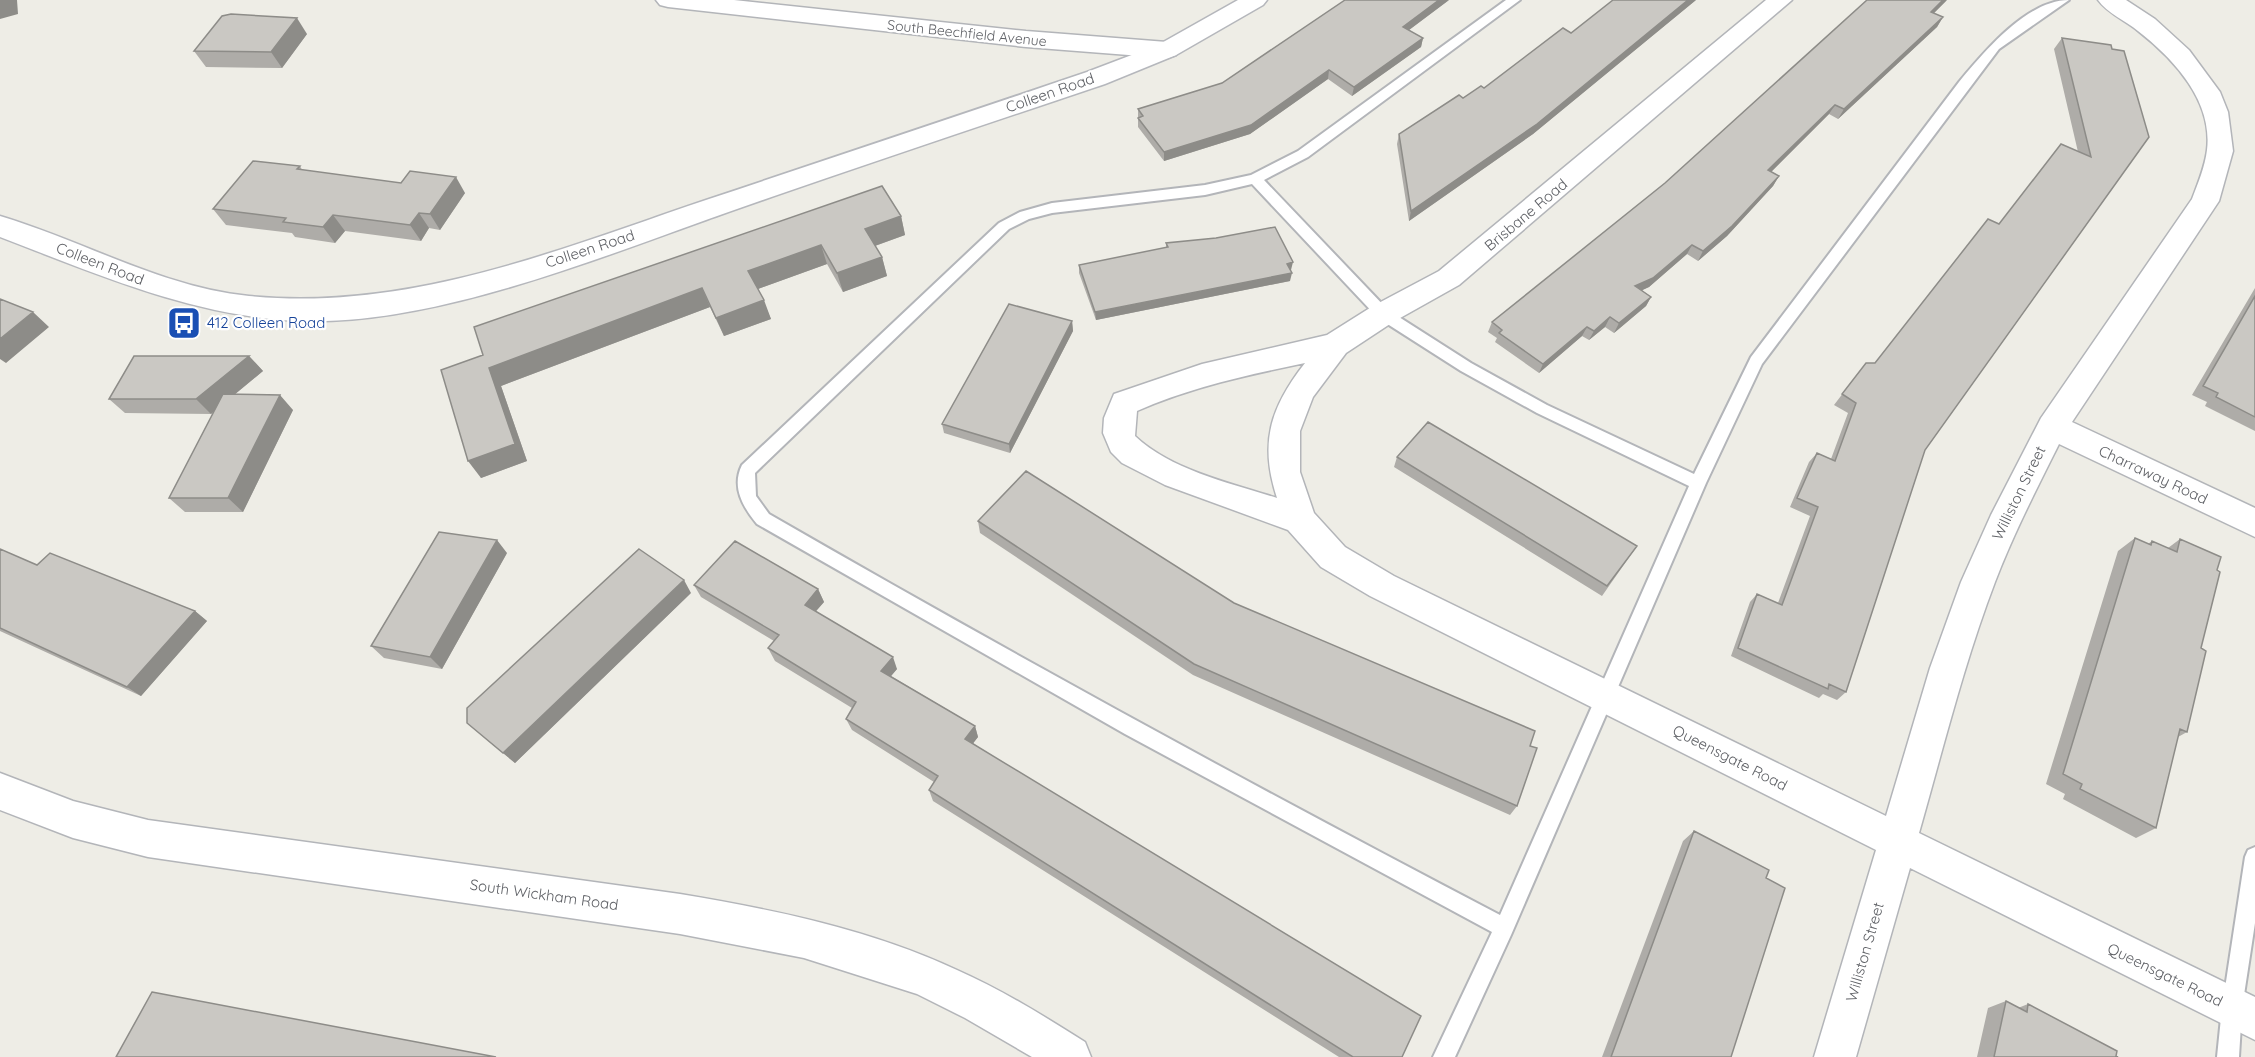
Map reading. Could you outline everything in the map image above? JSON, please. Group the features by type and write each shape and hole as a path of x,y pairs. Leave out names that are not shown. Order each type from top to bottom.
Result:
{"street":[{"name":"South Beechfield Avenue","path":"668,0 1026,39 1167,50"},
{"path":"1167,50 1255,0"},
{"name":"Brisbane Road","path":"1284,431 1300,392 1335,345 1383,314 1449,278 1780,0"},
{"name":"Williston Street","path":"1835,1057 1948,668 1978,582 2007,515 2052,427 2205,201 2217,164 2220,134 2211,102 2193,70 2167,41 2109,0"},
{"name":"Colleen Road","path":"0,226 156,285 247,307 317,310 395,303 478,285 570,256 1096,78 1167,50"},
{"path":"1300,520 1174,474 1137,458 1121,442 1118,420 1125,403 1158,387 1203,374 1335,345"},
{"name":"Charraway Road","path":"2052,427 2255,523"},
{"name":"Queensgate Road","path":"1284,431 1284,472 1300,520 1333,557 1382,586 1604,694 2244,1014"},
{"name":"South Wickham Road","path":"0,791 22,802 92,827 176,843 678,914 814,939 924,976 1028,1030 1070,1057"}],"lane":[{"path":"1504,928 1250,795 903,601 763,519 748,501 744,486 748,470 1004,226 1024,215 1052,208 1205,190 1255,179 1303,154 1514,0"},
{"path":"1444,1057 1504,928 1604,694 1698,483 1756,361 1962,85 1995,46 2028,21 2063,0"},
{"path":"1255,179 1383,314 1466,367 1542,409 1698,483"},
{"path":"2228,1057 2244,1014 2255,857"}],"building":[{"path":"1345,0 1439,0 1403,27 1423,38 1354,87 1329,70 1251,125 1164,152 1138,118 1143,116 1138,109 1222,83"},
{"path":"1613,0 1688,0 1537,124 1411,211 1399,134 1459,95 1463,98 1481,86 1484,88 1563,28 1571,33"},
{"path":"1867,0 1943,0 1931,12 1943,17 1844,109 1835,105 1768,170 1779,176 1732,226 1703,251 1692,245 1653,278 1635,286 1651,297 1619,323 1610,317 1594,331 1587,327 1543,364 1499,333 1502,330 1492,322 1665,183"},
{"path":"231,14 297,18 271,52 194,51 222,16"},
{"path":"2062,38 2111,45 2112,49 2124,51 2149,137 1925,450 1846,692 1829,684 1828,689 1738,648 1757,594 1782,605 1818,507 1797,498 1817,453 1835,461 1856,403 1842,394 1866,363 1875,363 1988,219 1999,224 2061,144 2091,157"},
{"path":"253,161 300,166 297,169 401,183 410,171 456,177 430,214 419,213 410,225 333,215 323,227 283,222 286,218 213,209"},
{"path":"882,186 901,216 865,229 882,257 837,273 821,245 748,271 764,300 716,318 702,288 489,368 515,444 468,461 441,370 483,355 474,327"},
{"path":"1275,227 1293,262 1287,264 1292,273 1095,312 1079,265 1168,247 1166,243 1216,238"},
{"path":"2255,296 2255,417 2216,397 2218,393 2203,386"},
{"path":"0,299 33,312 0,339"},
{"path":"1009,304 1072,321 1009,444 942,424"},
{"path":"134,356 249,356 196,399 109,399"},
{"path":"223,394 280,395 228,498 169,498"},
{"path":"1428,422 1637,546 1607,586 1397,457"},
{"path":"1026,471 1234,603 1535,731 1530,746 1537,748 1517,806 1194,664 978,521"},
{"path":"439,532 497,540 430,657 371,646"},
{"path":"2135,538 2151,545 2152,541 2177,552 2180,539 2221,557 2217,570 2220,572 2201,648 2206,651 2187,732 2180,729 2156,828 2080,789 2082,784 2063,774"},
{"path":"735,541 818,589 805,605 893,657 881,671 975,726 965,739 1421,1016 1402,1057 1353,1057 929,790 938,776 846,719 856,702 768,648 779,635 694,585"},
{"path":"0,549 37,565 50,553 195,611 127,687 0,628"},
{"path":"639,549 684,580 503,753 467,723 467,708"},
{"path":"1694,831 1769,870 1766,878 1785,888 1731,1057 1611,1057"},
{"path":"152,992 496,1057 116,1057"},
{"path":"2006,1001 2027,1012 2028,1004 2117,1051 2116,1056 2118,1057 1994,1057"}],"place":[{"name":"412 Colleen Road","path":"184,323"}]}
